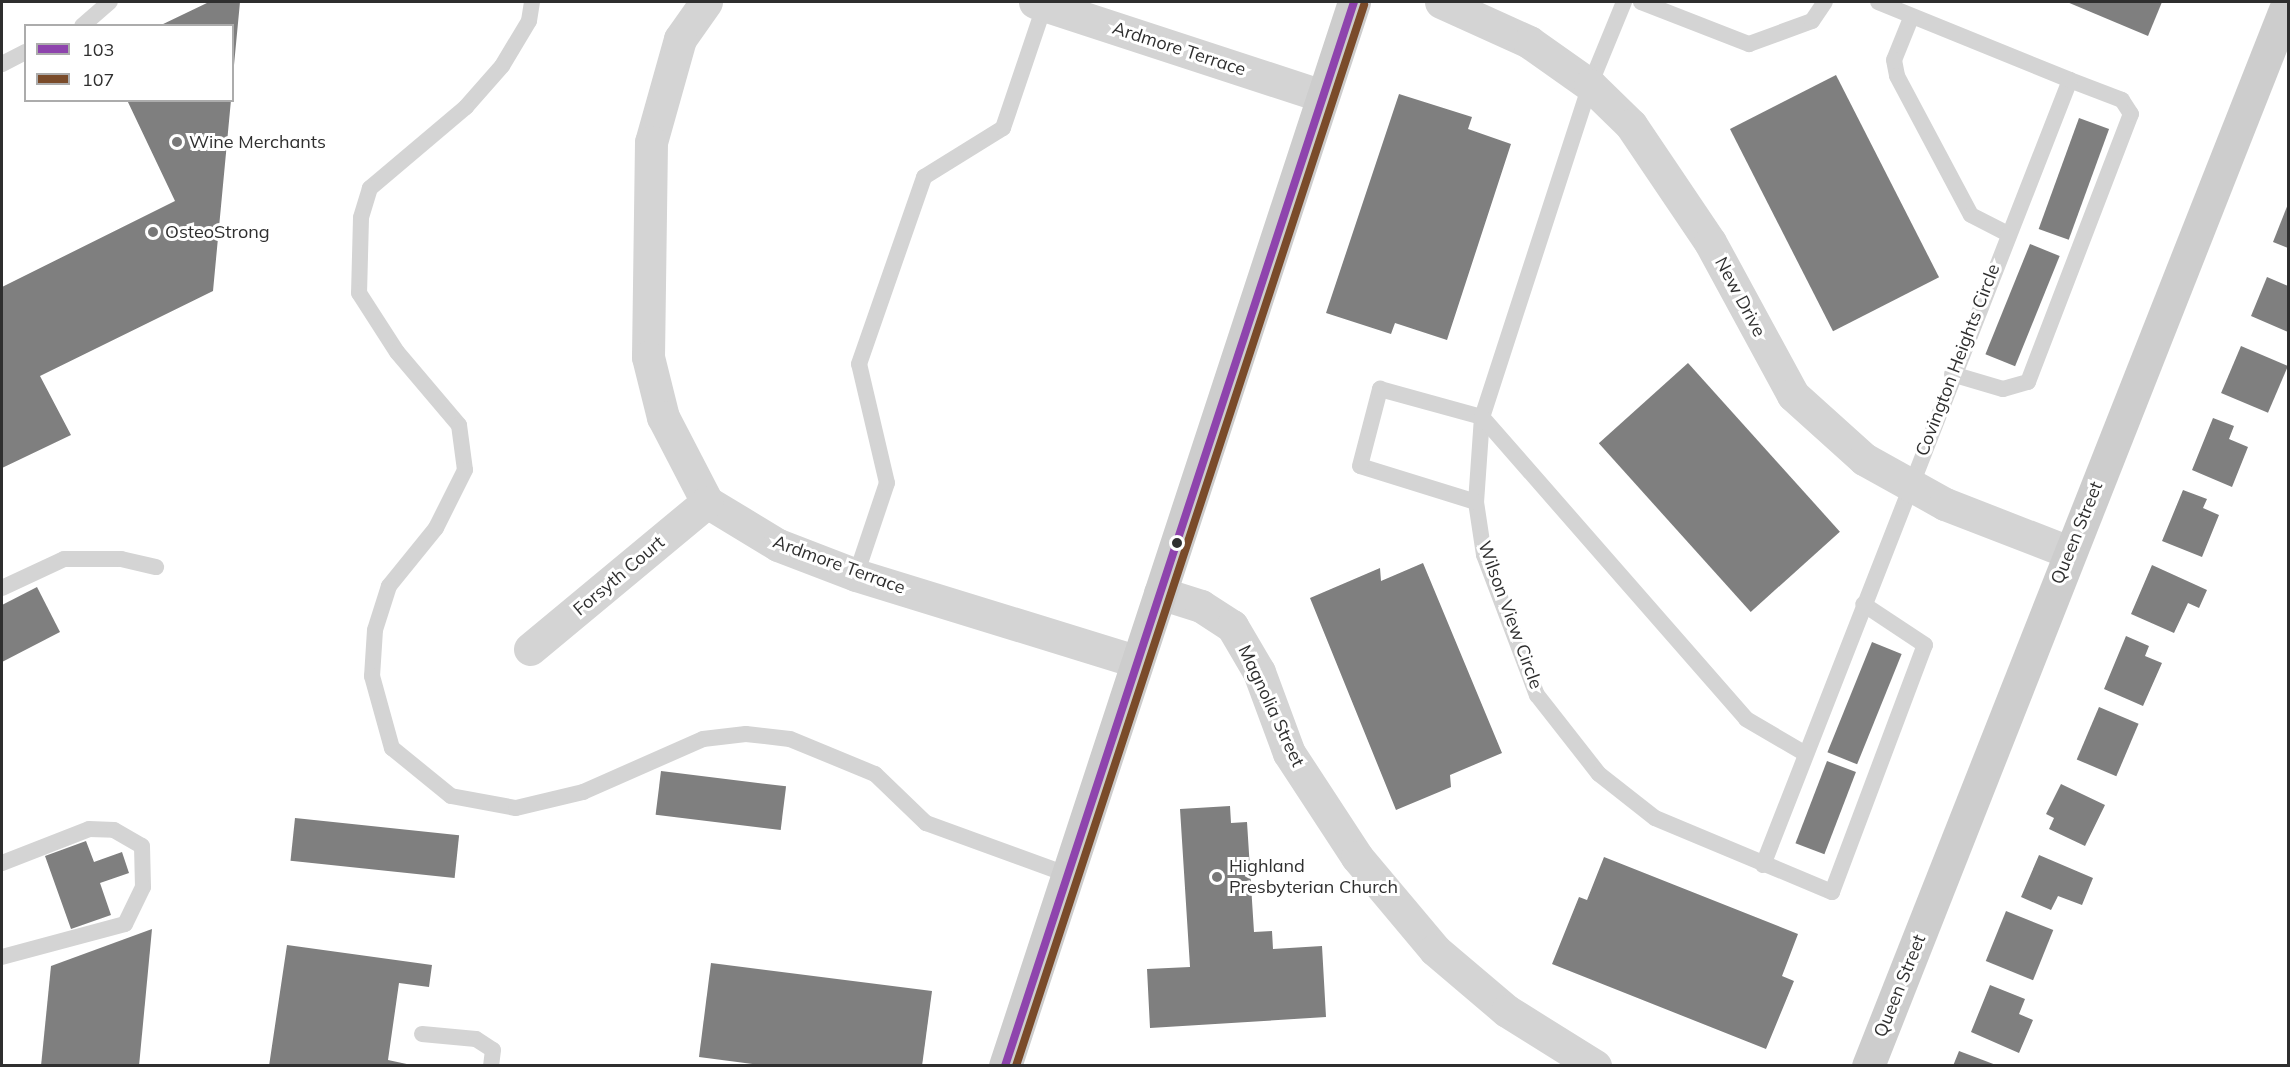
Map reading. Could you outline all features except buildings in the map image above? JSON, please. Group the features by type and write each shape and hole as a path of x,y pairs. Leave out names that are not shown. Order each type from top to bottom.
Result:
{"street":[{"path":"706,2 680,39 651,142 648,357 663,417 707,502"},
{"path":"1005,1065 1354,2"},
{"name":"New Drive","path":"1441,2 1529,42 1590,85 1649,147 1678,189 1793,395 1864,459 1910,486 2069,552"},
{"name":"Queen Street","path":"1868,1065 2288,2"},
{"name":"Ardmore Terrace","path":"1040,3 1322,96"},
{"name":"Ardmore Terrace","path":"707,502 778,545 856,575 1136,661"},
{"name":"Forsyth Court","path":"530,649 707,502"},
{"name":"Magnolia Street","path":"1160,593 1201,606 1232,626 1259,672 1295,762 1357,857 1435,950 1507,1011 1595,1065"}],"lane":[{"path":"84,24 110,2"},
{"path":"532,2 529,21 502,66 466,107 370,188 361,218 359,293 397,352 459,425 465,470 436,528 389,586 375,630 372,676 392,748 451,796 516,808 583,792 703,739 746,734 790,739 875,774 926,823 1066,874"},
{"path":"1590,85 1624,2"},
{"path":"1641,2 1749,44 1812,21 1826,2"},
{"path":"1878,2 1911,18 2122,100 2131,114 2028,382 2004,389 1953,374"},
{"path":"856,575 887,483 859,364 924,177 1003,129 1040,3"},
{"path":"1911,18 1894,60 1897,76 1971,215 2008,234"},
{"path":"2,64 24,53"},
{"name":"Covington Heights Circle","path":"1910,486 2070,80"},
{"name":"Wilson View Circle","path":"1590,85 1482,417 1476,502 1484,555 1537,694 1586,756 1654,818 1832,892 1925,645 1863,604"},
{"path":"1476,502 1360,466 1380,389 1482,417 1746,719 1806,754"},
{"path":"1763,865 1910,486"},
{"path":"2,588 64,559 121,559 156,567"},
{"path":"2,863 89,829 114,830 142,846 143,887 125,924 2,957"},
{"path":"422,1034 476,1039 493,1050 492,1065"}],"transit line":[{"name":"103","path":"1005,1066 1354,2"},
{"name":"107","path":"1016,1066 1364,5"}],"place":[{"name":"Wine Merchants","path":"177,142"},
{"name":"OsteoStrong","path":"153,232"},
{"name":"Highland Presbyterian Church","path":"1217,877"}]}
